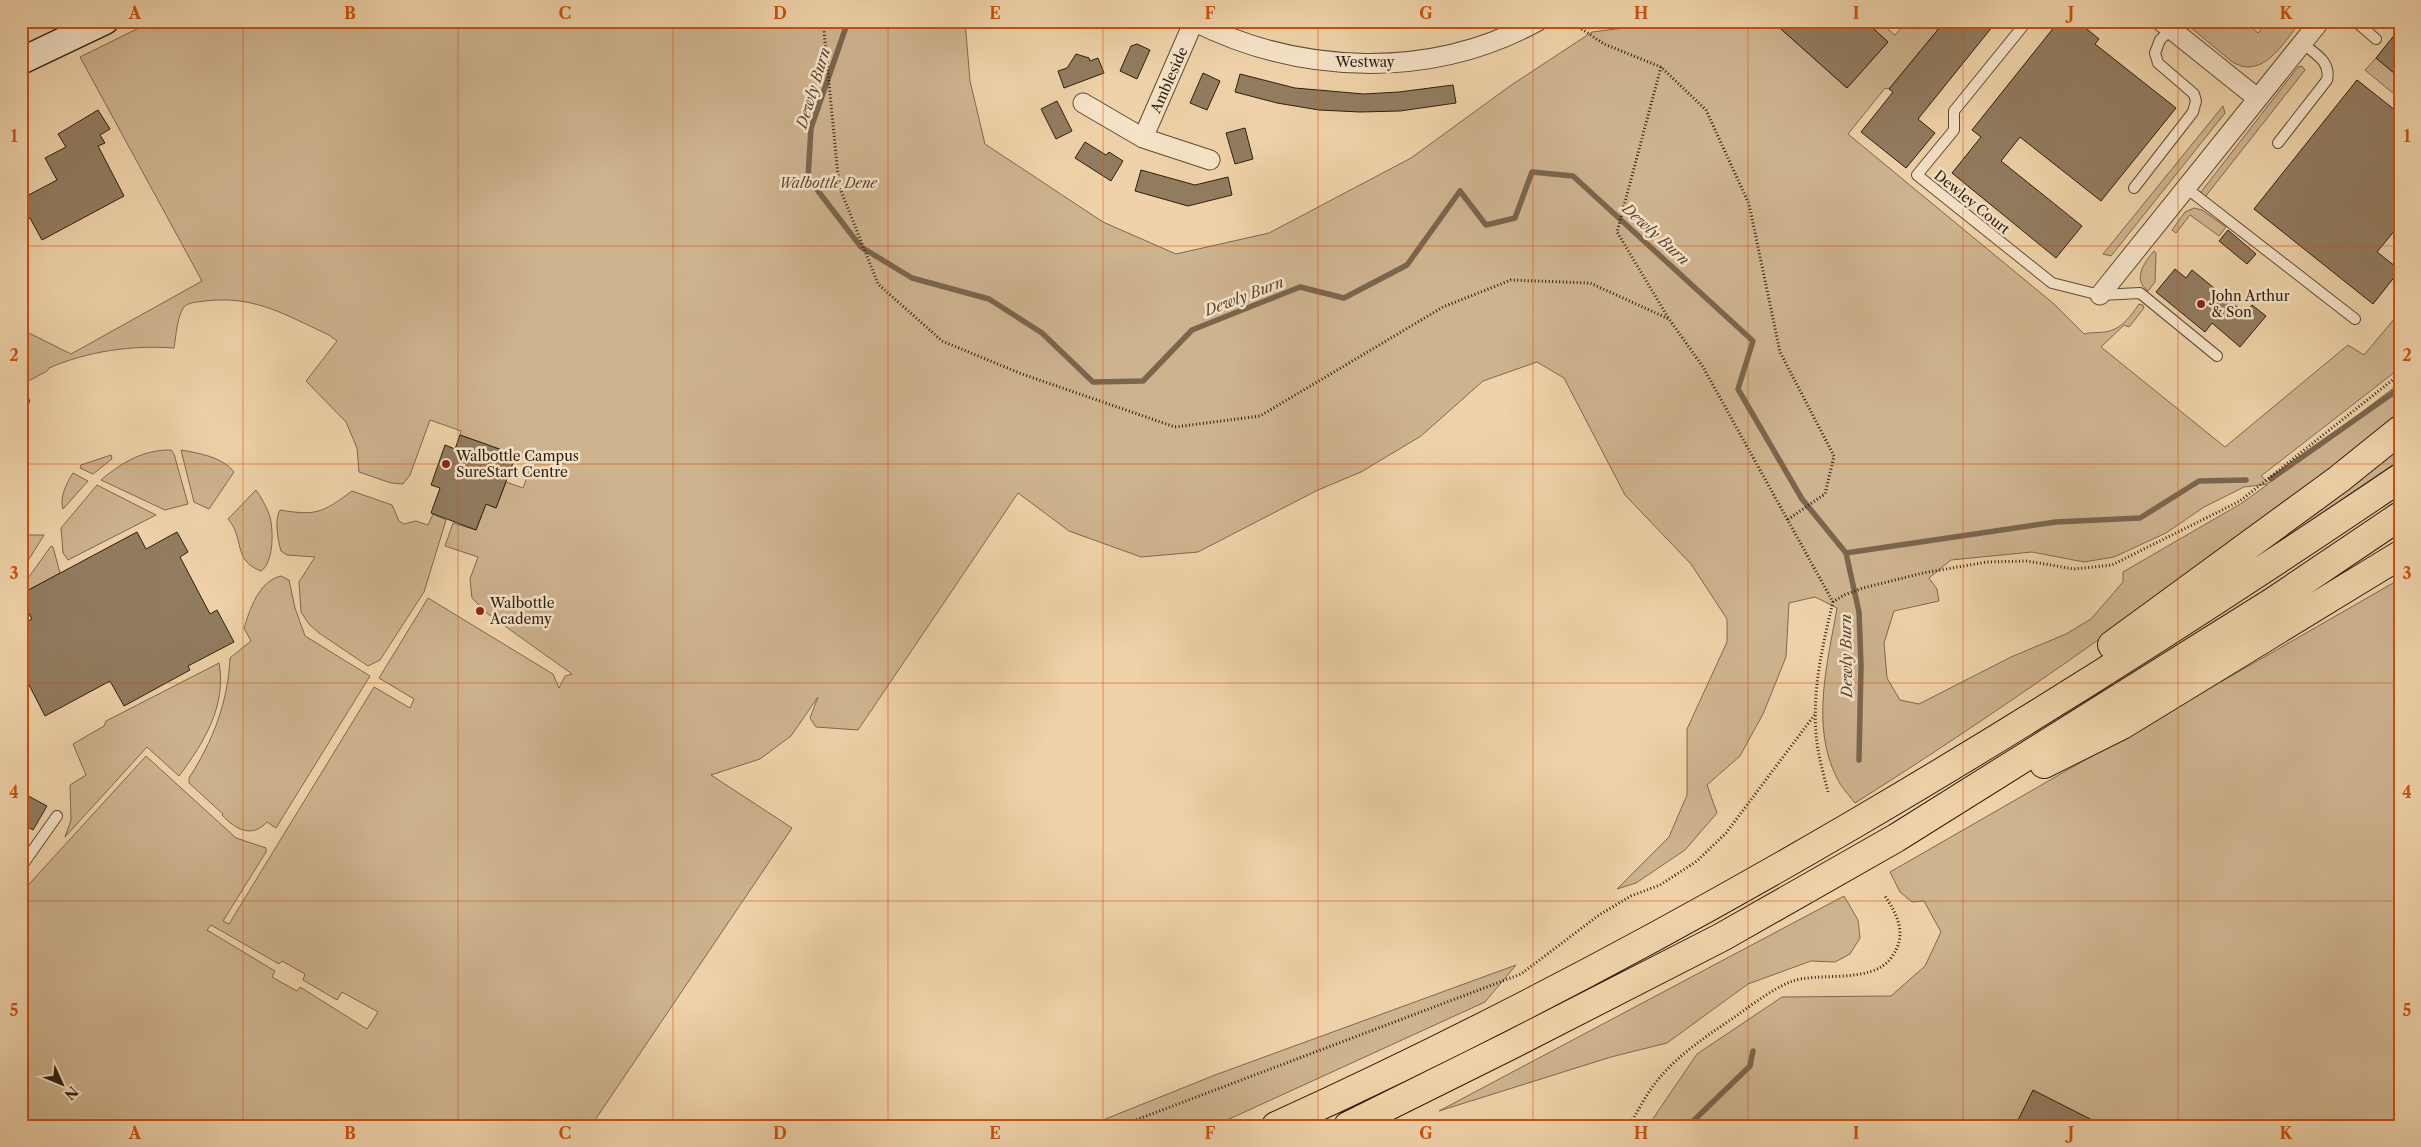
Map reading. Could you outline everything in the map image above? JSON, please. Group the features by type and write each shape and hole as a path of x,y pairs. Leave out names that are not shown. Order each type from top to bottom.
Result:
{"highway":[{"path":"1902,796 2157,613 2339,478 2400,430"},
{"path":"1276,1126 1498,1018 1705,908 1902,796 2257,574 2400,478"},
{"path":"1348,1126 1511,1046 1722,937 1896,838 2274,602 2400,516"},
{"path":"1896,838 2122,725 2400,555"}],"main road":[{"path":"21,61 105,21"}],"street":[{"name":"Westway","path":"1194,21 1247,45 1280,54 1318,61 1355,63 1422,60 1460,52 1492,42 1538,21"},
{"name":"Ambleside","path":"1143,138 1194,21"},
{"path":"2100,295 2320,21"},
{"path":"2166,25 2258,98"},
{"path":"1083,103 1143,138 1210,160"}],"lane":[{"name":"Dewley Court","path":"2027,21 1954,111 1954,130 1917,175 2052,283 2100,295"},
{"path":"2355,21 2376,39"},
{"path":"2134,188 2193,112 2196,101 2194,94 2158,63 2155,53 2166,25"},
{"path":"2278,143 2327,80 2329,71 2326,64 2302,43"},
{"path":"2185,187 2355,319"},
{"path":"2100,295 2140,293 2217,356"},
{"path":"21,866 57,816"}],"path":[{"path":"823,21 839,186 878,284 942,340 1022,374 1175,427 1260,416 1443,307 1511,280 1590,283 1669,319"},
{"path":"1570,21 1604,44 1661,66 1706,110 1749,204 1780,352 1834,456 1824,494 1787,520"},
{"path":"1661,66 1618,232 1669,319 1704,367 1833,602 1821,652 1816,713 1817,742 1828,792"},
{"path":"1833,602 1844,595 1863,588 1923,573 1987,562 2027,561 2074,569 2112,565 2240,501 2400,374"},
{"path":"1120,1126 1521,974 1599,914 1631,896 1660,885 1697,861 1726,832 1816,713"},
{"path":"1629,1126 1661,1076 1695,1044 1764,996 1792,981 1854,975 1873,970 1891,959 1900,942 1899,918 1884,896"}],"green space":[{"name":"Walbottle Dene","path":"153,21 965,21 970,81 985,144 1103,222 1176,254 1269,233 1411,158 1510,86 1592,32 1679,21 1772,21 1847,88 1888,42 1873,28 1878,21 1895,35 1907,21 1945,21 1889,89 1885,88 1848,134 2054,304 2084,334 2111,331 2129,318 2139,304 2143,305 2144,308 2129,327 2124,325 2101,347 2225,447 2348,345 2364,355 2400,312 2400,368 2261,476 2269,483 2400,383 2400,416 2132,616 1995,711 1855,803 1837,778 1829,758 1824,737 1823,715 1826,671 1837,608 1815,597 1789,603 1786,657 1763,714 1740,756 1707,785 1717,813 1685,850 1636,883 1617,889 1669,837 1687,795 1687,729 1727,642 1727,619 1691,564 1625,495 1564,378 1537,362 1483,381 1421,436 1361,472 1318,490 1198,552 1141,557 1069,531 1018,493 858,730 816,727 810,718 818,697 791,736 760,759 711,775 792,828 591,1126 21,1126 21,893 146,756 236,838 266,848 266,852 223,921 229,924 374,687 410,708 414,699 379,678 428,598 553,674 559,688 565,676 572,674 488,614 472,598 470,579 478,557 445,546 453,523 476,530 486,504 496,508 506,482 523,488 533,461 460,435 461,431 430,420 410,475 403,484 391,483 359,472 357,448 346,422 306,381 337,341 329,335 284,314 255,304 223,300 194,302 186,305 182,311 178,321 174,348 142,347 95,353 49,368 47,371 21,385 21,329 71,354 202,281 80,57","holes":["2268,484 2242,503 2123,572 2123,582 2091,619 2066,634 2011,657 1919,704 1900,700 1887,678 1884,643 1894,611 1939,601 1937,589 1929,578 1951,560 2032,552 2084,562 2114,557 2166,533 2204,507 2244,487","211,925 279,964 282,961 305,974 303,980 337,1000 342,992 378,1012 367,1029 300,987 297,991 272,977 275,971 207,930"]},
{"path":"2183,21 2244,21 2258,33 2268,21 2301,21 2271,57 2253,67 2242,66 2231,61"},
{"path":"2376,58 2400,78 2400,99 2365,70"},
{"path":"2302,66 2305,70 2205,197 2201,192 2298,67"},
{"path":"2223,106 2225,113 2111,256 2103,254"},
{"path":"2194,208 2202,210 2226,227 2219,236 2190,215 2176,233 2172,230 2185,212"},
{"path":"2154,251 2156,253 2155,282 2148,291 2143,286 2140,276 2143,266"},
{"path":"2400,442 2400,460 2194,600"},
{"path":"171,450 174,454 188,504 165,510 101,480 115,469 138,456"},
{"path":"181,450 217,459 234,472 209,509 194,502"},
{"path":"111,455 112,459 93,474 80,468 81,465"},
{"path":"73,473 88,481 63,509 63,495"},
{"path":"97,485 156,515 68,560 63,553 61,528"},
{"path":"256,490 268,511 272,528 271,553 265,567 261,571 246,561 242,555 233,526 228,519"},
{"path":"352,491 392,505 399,521 404,524 416,521 428,525 433,514 446,520 424,592 380,660 368,666 319,633 309,624 301,612 299,582 315,557 287,555 281,551 277,530 277,519 280,510 303,513 319,511"},
{"path":"21,535 44,535 21,572"},
{"path":"51,546 53,547 60,573 21,594 21,588"},
{"path":"281,576 289,580 295,608 305,636 370,676 276,828 267,822 261,827 250,831 238,828 227,820 223,814 189,783 189,778 198,764 218,721 226,690 230,658 251,641 244,628 256,597 267,584"},
{"path":"2400,579 2400,1126 1648,1126 1697,1054 1782,997 1891,996 1925,966 1941,932 1924,901 1912,902 1900,892 1890,872"},
{"path":"219,663 220,694 211,724 179,776 147,747 65,837 71,820 70,785 86,775 73,744 104,726 106,721"},
{"path":"1844,896 1858,920 1860,938 1850,954 1835,962 1811,961 1748,984 1667,1043 1611,1057 1439,1111"},
{"path":"1516,965 1485,1002 1214,1126 1088,1126 1215,1075"}],"building":[{"path":"1772,21 1865,21 1888,42 1847,88"},
{"path":"1945,21 1997,21 1918,119 1935,133 1906,168 1861,132 1893,92 1889,89"},
{"path":"2059,21 2077,21 2099,39 2095,44 2176,108 2101,201 2020,137 2001,161 2082,226 2056,258 1952,173 1981,137 1972,130"},
{"path":"2400,28 2400,78 2376,58"},
{"path":"1137,44 1150,50 1137,79 1120,71 1131,46"},
{"path":"1076,54 1089,58 1090,61 1098,58 1104,73 1064,88 1058,71 1067,68"},
{"path":"1203,73 1220,81 1207,110 1190,103"},
{"path":"1240,74 1295,88 1364,94 1399,92 1453,85 1456,103 1400,111 1319,110 1277,103 1235,92"},
{"path":"2357,80 2400,114 2400,224 2377,252 2400,270 2373,304 2254,209"},
{"path":"1057,101 1072,131 1056,139 1041,109"},
{"path":"98,110 110,129 100,135 105,143 98,146 124,196 42,240 30,218 21,222 21,199 57,180 45,158 66,147 58,134"},
{"path":"1245,128 1253,159 1235,164 1226,133"},
{"path":"1085,142 1106,155 1109,152 1123,161 1111,181 1075,158"},
{"path":"1141,170 1195,185 1228,177 1232,195 1188,206 1135,191"},
{"path":"2228,230 2256,254 2247,264 2219,241"},
{"path":"2175,269 2186,278 2192,270 2245,313 2252,305 2266,316 2240,347 2212,323 2205,332 2156,292"},
{"path":"460,435 516,455 496,508 486,504 476,530 431,513 440,488 431,485 445,445 455,449"},
{"path":"137,532 146,549 177,532 188,552 180,557 210,614 217,610 234,642 188,666 190,670 124,706 110,681 45,716 27,681 21,683 21,625 32,619 21,599 21,594"},
{"path":"21,792 47,806 33,830 21,823"},
{"path":"2033,1090 2104,1126 2015,1126"}],"waterway":[{"name":"Dewly Burn","path":"848,21 811,128 808,178 861,247 912,278 989,299 1042,333 1093,382 1143,381 1192,330 1300,287 1344,298 1407,265 1460,191 1486,225 1515,218 1532,172 1573,176 1753,341 1738,389 1802,499 1846,553 1859,612 1861,665 1859,760"},
{"path":"2271,479 2400,388"},
{"path":"1846,553 2056,522 2140,518 2199,481 2246,480"},
{"name":"Dewly Burn","path":"1688,1126 1750,1066 1753,1051"}],"place":[{"name":"John Arthur & Son","path":"2201,304"},
{"name":"Walbottle Campus SureStart Centre","path":"446,464"},
{"name":"Walbottle Academy","path":"480,611"}]}
